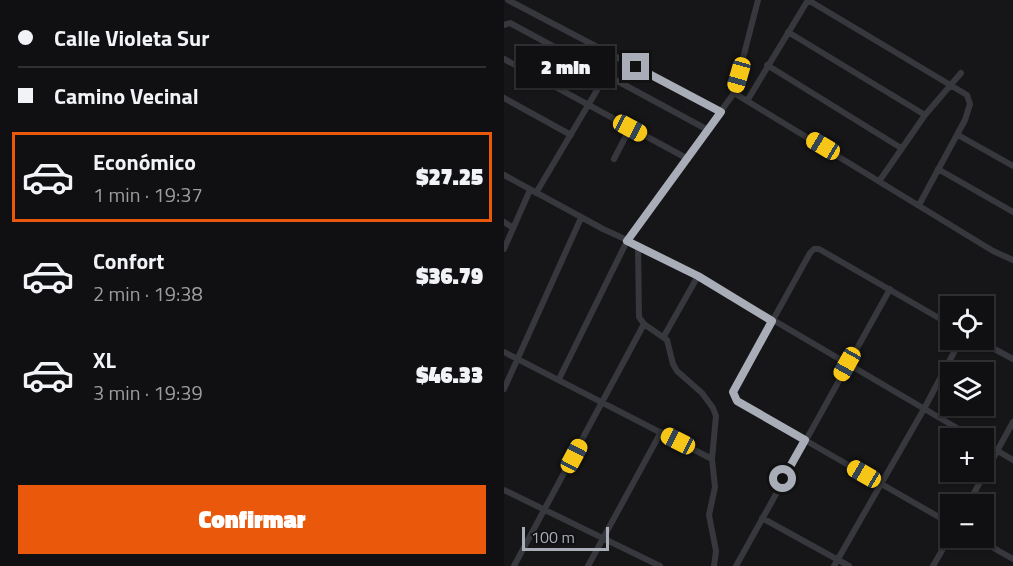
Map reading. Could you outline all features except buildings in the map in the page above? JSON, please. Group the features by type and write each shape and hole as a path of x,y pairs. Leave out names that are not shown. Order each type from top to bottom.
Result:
{"street":[{"path":"508,0 721,112"},
{"path":"559,379 627,241 734,93 758,0"},
{"path":"747,101 808,0 963,91 969,100 970,108 958,135 919,205"},
{"path":"504,25 510,23 708,130"},
{"path":"788,32 925,115"},
{"path":"504,59 688,159"},
{"path":"767,65 901,148"},
{"path":"880,180 925,115 961,73"},
{"path":"504,249 533,192 571,135 606,75"},
{"path":"734,93 993,251 1013,260"},
{"path":"504,98 571,135"},
{"path":"614,159 630,128"},
{"path":"958,135 1013,166"},
{"path":"938,169 1013,212"},
{"path":"504,175 581,218 698,276 957,428"},
{"path":"504,389 581,218"},
{"path":"504,222 513,228"},
{"path":"638,245 637,312 644,324 664,336 670,344 673,364 677,371 702,393 713,408 716,423 712,459 715,487 709,514 716,551 714,566"},
{"path":"940,319 819,249 814,249 733,390 737,401 940,518"},
{"path":"664,336 698,276"},
{"path":"736,566 890,289"},
{"path":"514,566 644,324"},
{"path":"994,349 1013,359"},
{"path":"836,563 955,350"},
{"path":"504,351 712,459"},
{"path":"973,494 1013,422"},
{"path":"588,566 660,432"},
{"path":"994,449 1013,460"},
{"path":"504,490 658,566"},
{"path":"762,518 836,563 849,566"},
{"path":"933,566 943,548"},
{"path":"994,548 1013,559"}],"route":[{"path":"636,67 721,112 627,241 698,276 772,321 733,390 733,395 737,401 805,440 783,479"}]}
